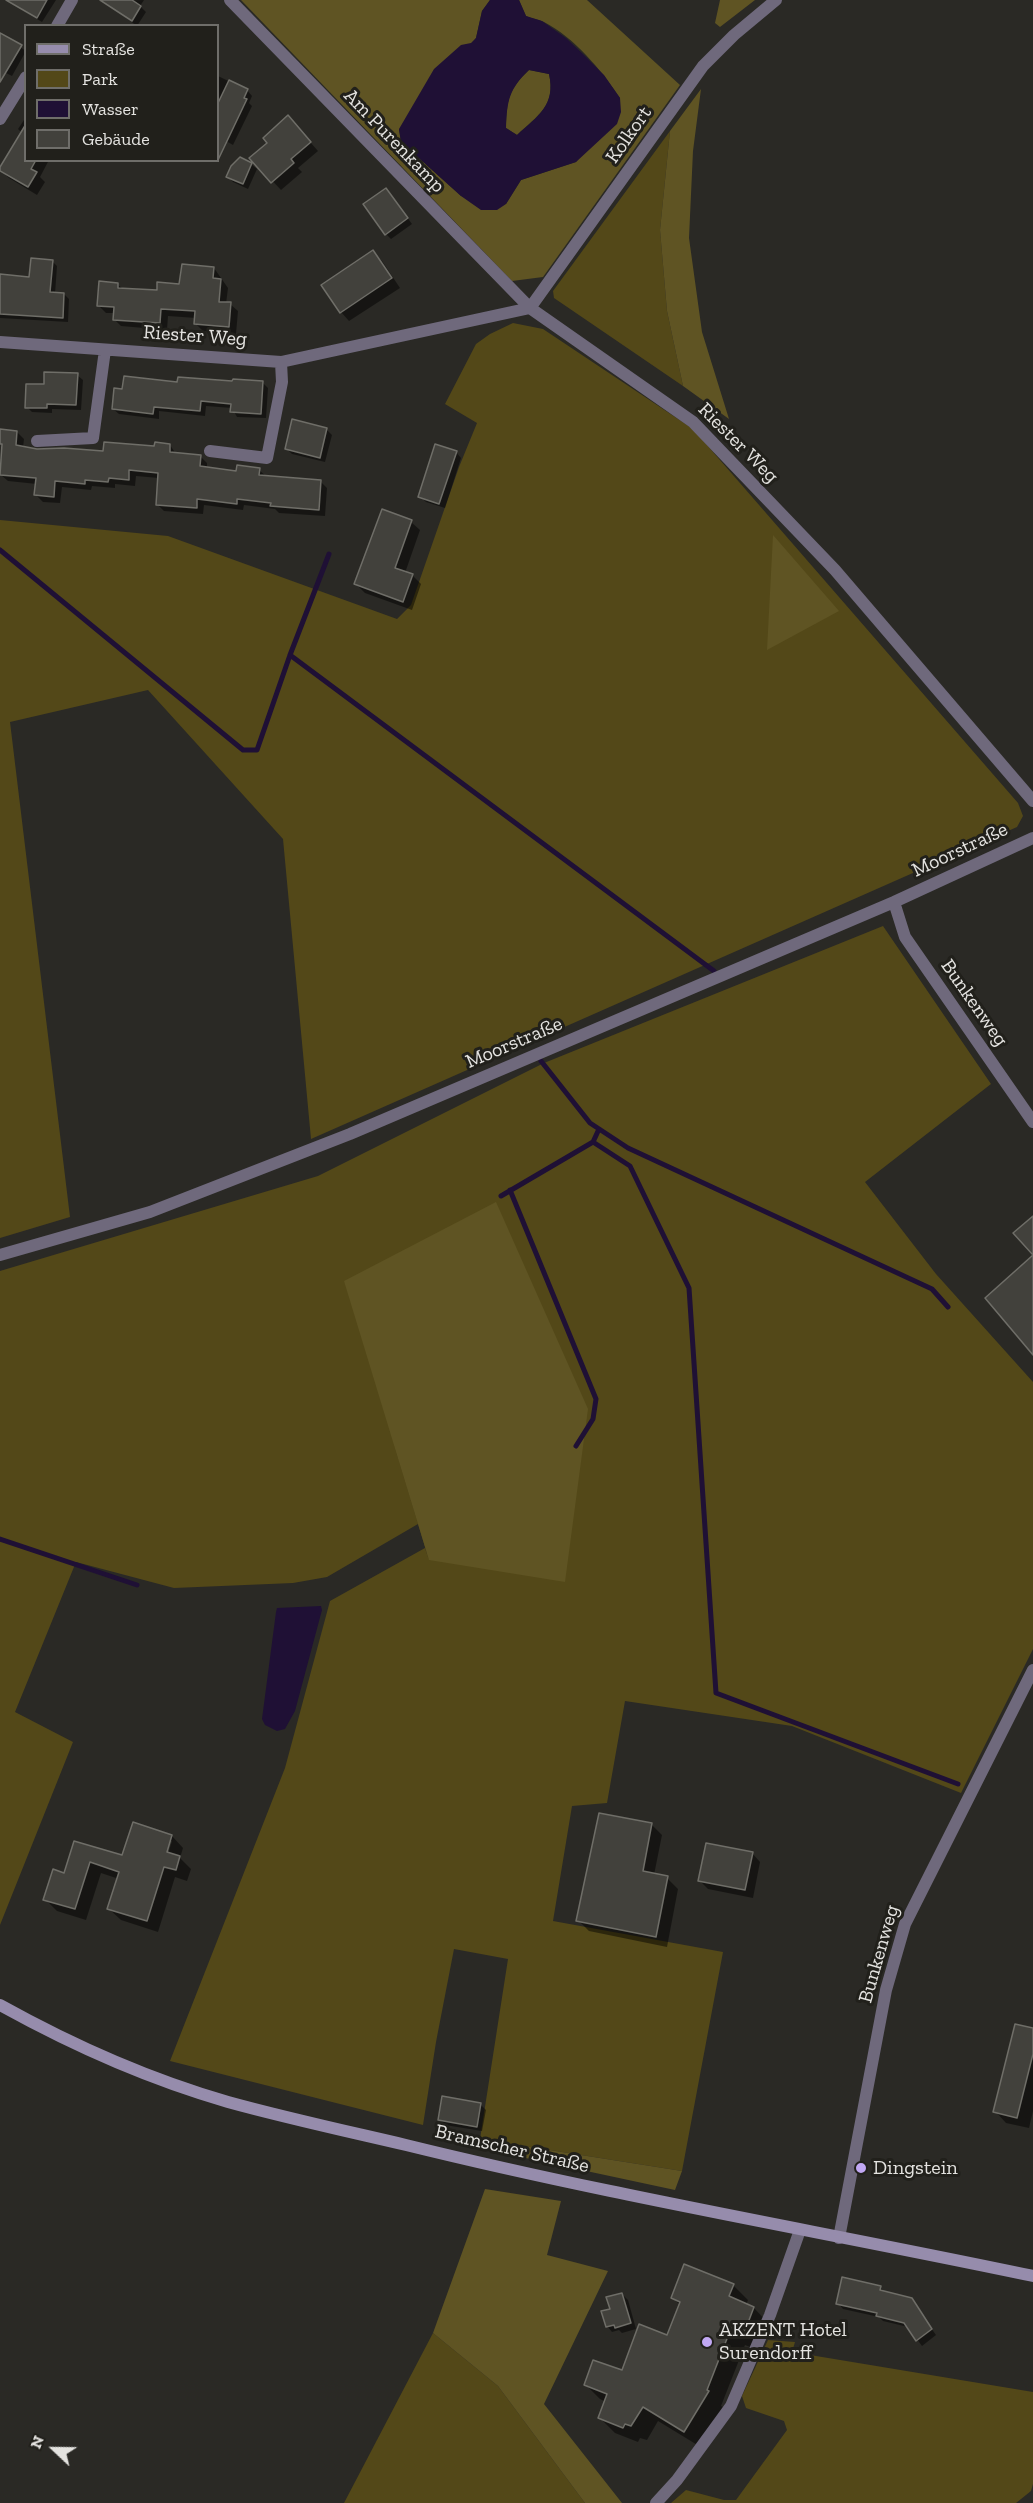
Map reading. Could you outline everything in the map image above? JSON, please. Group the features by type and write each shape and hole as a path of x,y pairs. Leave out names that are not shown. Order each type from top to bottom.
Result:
{"street":[{"path":"58,24 72,0"},
{"name":"Am Purenkamp","path":"230,0 530,308"},
{"name":"Kolkort","path":"530,308 703,66 734,35 776,0"},
{"path":"0,119 24,80"},
{"name":"Riester Weg","path":"0,342 281,362 530,308 693,422 835,570 1033,801"},
{"path":"37,441 93,438 105,350"},
{"path":"210,451 267,458 282,382 281,362"},
{"name":"Moorstraße","path":"0,1255 150,1212 350,1134 894,902 1033,838"},
{"name":"Bunkenweg","path":"894,902 905,937 1033,1122"},
{"name":"Bunkenweg","path":"840,2238 886,1990 905,1924 1033,1670"},
{"name":"Bramscher Straße","path":"0,2005 33,2024 129,2068 227,2102 461,2159 1033,2276"},
{"path":"656,2503 677,2480 731,2406 770,2315 800,2230"}],"green space":[{"path":"670,131 660,230 667,311 683,386 554,298 553,291"},
{"path":"513,323 543,329 693,429 1018,803 1023,816 1017,827 311,1139 283,839 148,690 10,722 70,1217 0,1238 0,520 168,536 397,619 411,605 459,467 477,423 445,404 476,344"},
{"path":"883,926 991,1084 865,1182 936,1274 1033,1382 1033,1649 961,1793 792,1726 625,1701 607,1803 572,1806 553,1921 723,1952 682,2171 480,2139 508,1959 454,1949 423,2125 170,2061 285,1768 330,1601 425,1548 429,1560 344,1281 418,1524 327,1577 293,1583 174,1588 76,1562 15,1712 73,1742 0,1925 0,1271 318,1176 544,1063"},
{"path":"433,2333 498,2386 585,2503 344,2503"},
{"path":"768,2340 795,2342 792,2352 1033,2392 1033,2484 1031,2491 1016,2503 671,2503 686,2490 724,2500 736,2500 787,2430 784,2421 746,2408 742,2396"}],"shaded area":[{"path":"241,0 490,0 482,11 476,38 399,130 401,142 461,196 506,204 521,180 576,162 620,98 596,66 577,46 544,22 526,16 519,0 587,0 680,85 543,277 512,281"},
{"path":"720,0 755,0 720,27 715,23"},
{"path":"529,70 549,74 550,94 544,109 517,135 506,128 508,102 513,89"},
{"path":"701,89 693,151 689,238 702,332 729,419 683,386 667,311 660,230 670,131"},
{"path":"773,535 839,611 767,650"},
{"path":"496,1202 588,1409 565,1582 429,1560 344,1281"},
{"path":"480,2139 682,2171 675,2190 479,2148"},
{"path":"485,2189 561,2201 547,2255 608,2271 544,2404 622,2503 585,2503 498,2386 433,2333"}],"water":[{"path":"490,0 519,0 526,16 542,21 566,38 604,75 620,98 621,112 617,124 576,162 521,180 506,204 497,210 481,210 461,196 401,142 399,129 434,69 461,45 471,43 476,38 482,11","holes":["529,70 549,74 550,94 544,109 517,135 506,128 508,103 517,83"]},
{"path":"321,1606 322,1610 295,1711 285,1729 277,1731 265,1725 262,1719 277,1608"}],"building":[{"path":"6,0 47,0 37,18"},
{"path":"100,0 132,0 141,6 132,21"},
{"path":"0,33 22,45 0,82"},
{"path":"229,80 248,89 244,98 247,99 219,158 219,101"},
{"path":"288,115 311,142 291,159 294,163 271,183 249,158 267,143 263,138"},
{"path":"24,127 24,162 35,162 31,169 37,172 28,187 0,171 0,167"},
{"path":"240,157 252,163 243,184 226,177 231,166"},
{"path":"386,188 408,218 385,235 363,204"},
{"path":"373,250 392,278 340,313 321,285"},
{"path":"31,258 53,260 50,292 64,293 63,318 0,314 0,274 29,277"},
{"path":"182,264 214,267 213,278 221,279 219,302 231,302 229,327 194,324 195,311 161,309 160,323 113,320 114,307 97,306 99,281 118,283 118,288 157,290 157,282 179,284"},
{"path":"44,372 78,373 76,405 47,404 47,408 25,408 26,384 44,384"},
{"path":"124,376 177,382 178,377 263,381 261,414 230,412 231,404 201,401 200,411 154,407 153,414 112,409 114,388 122,389"},
{"path":"292,419 327,428 320,458 285,449"},
{"path":"0,429 17,431 16,445 37,449 64,448 103,451 104,442 154,446 155,442 170,444 170,452 201,455 200,466 236,471 237,465 260,468 259,475 321,480 319,510 270,506 271,503 237,499 237,504 197,499 197,508 156,505 158,473 129,470 129,480 109,478 108,482 85,480 85,484 55,481 54,497 34,495 36,478 0,475 2,444 0,444"},
{"path":"435,444 457,451 439,504 418,497"},
{"path":"382,509 412,520 395,568 413,574 403,602 354,584"},
{"path":"1033,1216 1033,1255 1013,1233"},
{"path":"1033,1255 1033,1355 985,1298"},
{"path":"599,1813 652,1823 643,1871 668,1876 656,1937 576,1921"},
{"path":"133,1822 172,1835 167,1852 180,1856 176,1870 164,1867 147,1921 107,1909 119,1872 90,1862 75,1909 43,1900 53,1869 64,1873 74,1841 122,1855"},
{"path":"706,1843 753,1852 745,1890 698,1881"},
{"path":"1015,2024 1033,2028 1033,2054 1017,2118 993,2112"},
{"path":"442,2096 481,2103 477,2127 438,2120"},
{"path":"684,2264 734,2284 729,2296 754,2307 743,2336 730,2331 707,2390 709,2391 684,2432 643,2407 631,2426 625,2424 623,2428 598,2418 607,2394 584,2385 593,2360 622,2370 639,2324 667,2335 680,2302 671,2298"},
{"path":"842,2277 881,2286 880,2290 912,2298 932,2329 916,2341 904,2323 876,2316 877,2313 836,2304"},
{"path":"622,2293 631,2323 615,2328 614,2325 606,2327 601,2311 610,2309 606,2297"}],"waterway":[{"path":"0,550 243,750 257,750 329,554"},
{"path":"290,655 714,971"},
{"path":"541,1061 590,1123 628,1148 932,1289 948,1307"},
{"path":"599,1129 593,1142 630,1166 689,1288 716,1693 958,1784"},
{"path":"501,1196 593,1142"},
{"path":"510,1190 596,1399 593,1419 576,1446"},
{"path":"0,1539 137,1585"}],"place":[{"name":"Dingstein","path":"861,2168"},
{"name":"AKZENT Hotel Surendorff","path":"707,2342"}]}
